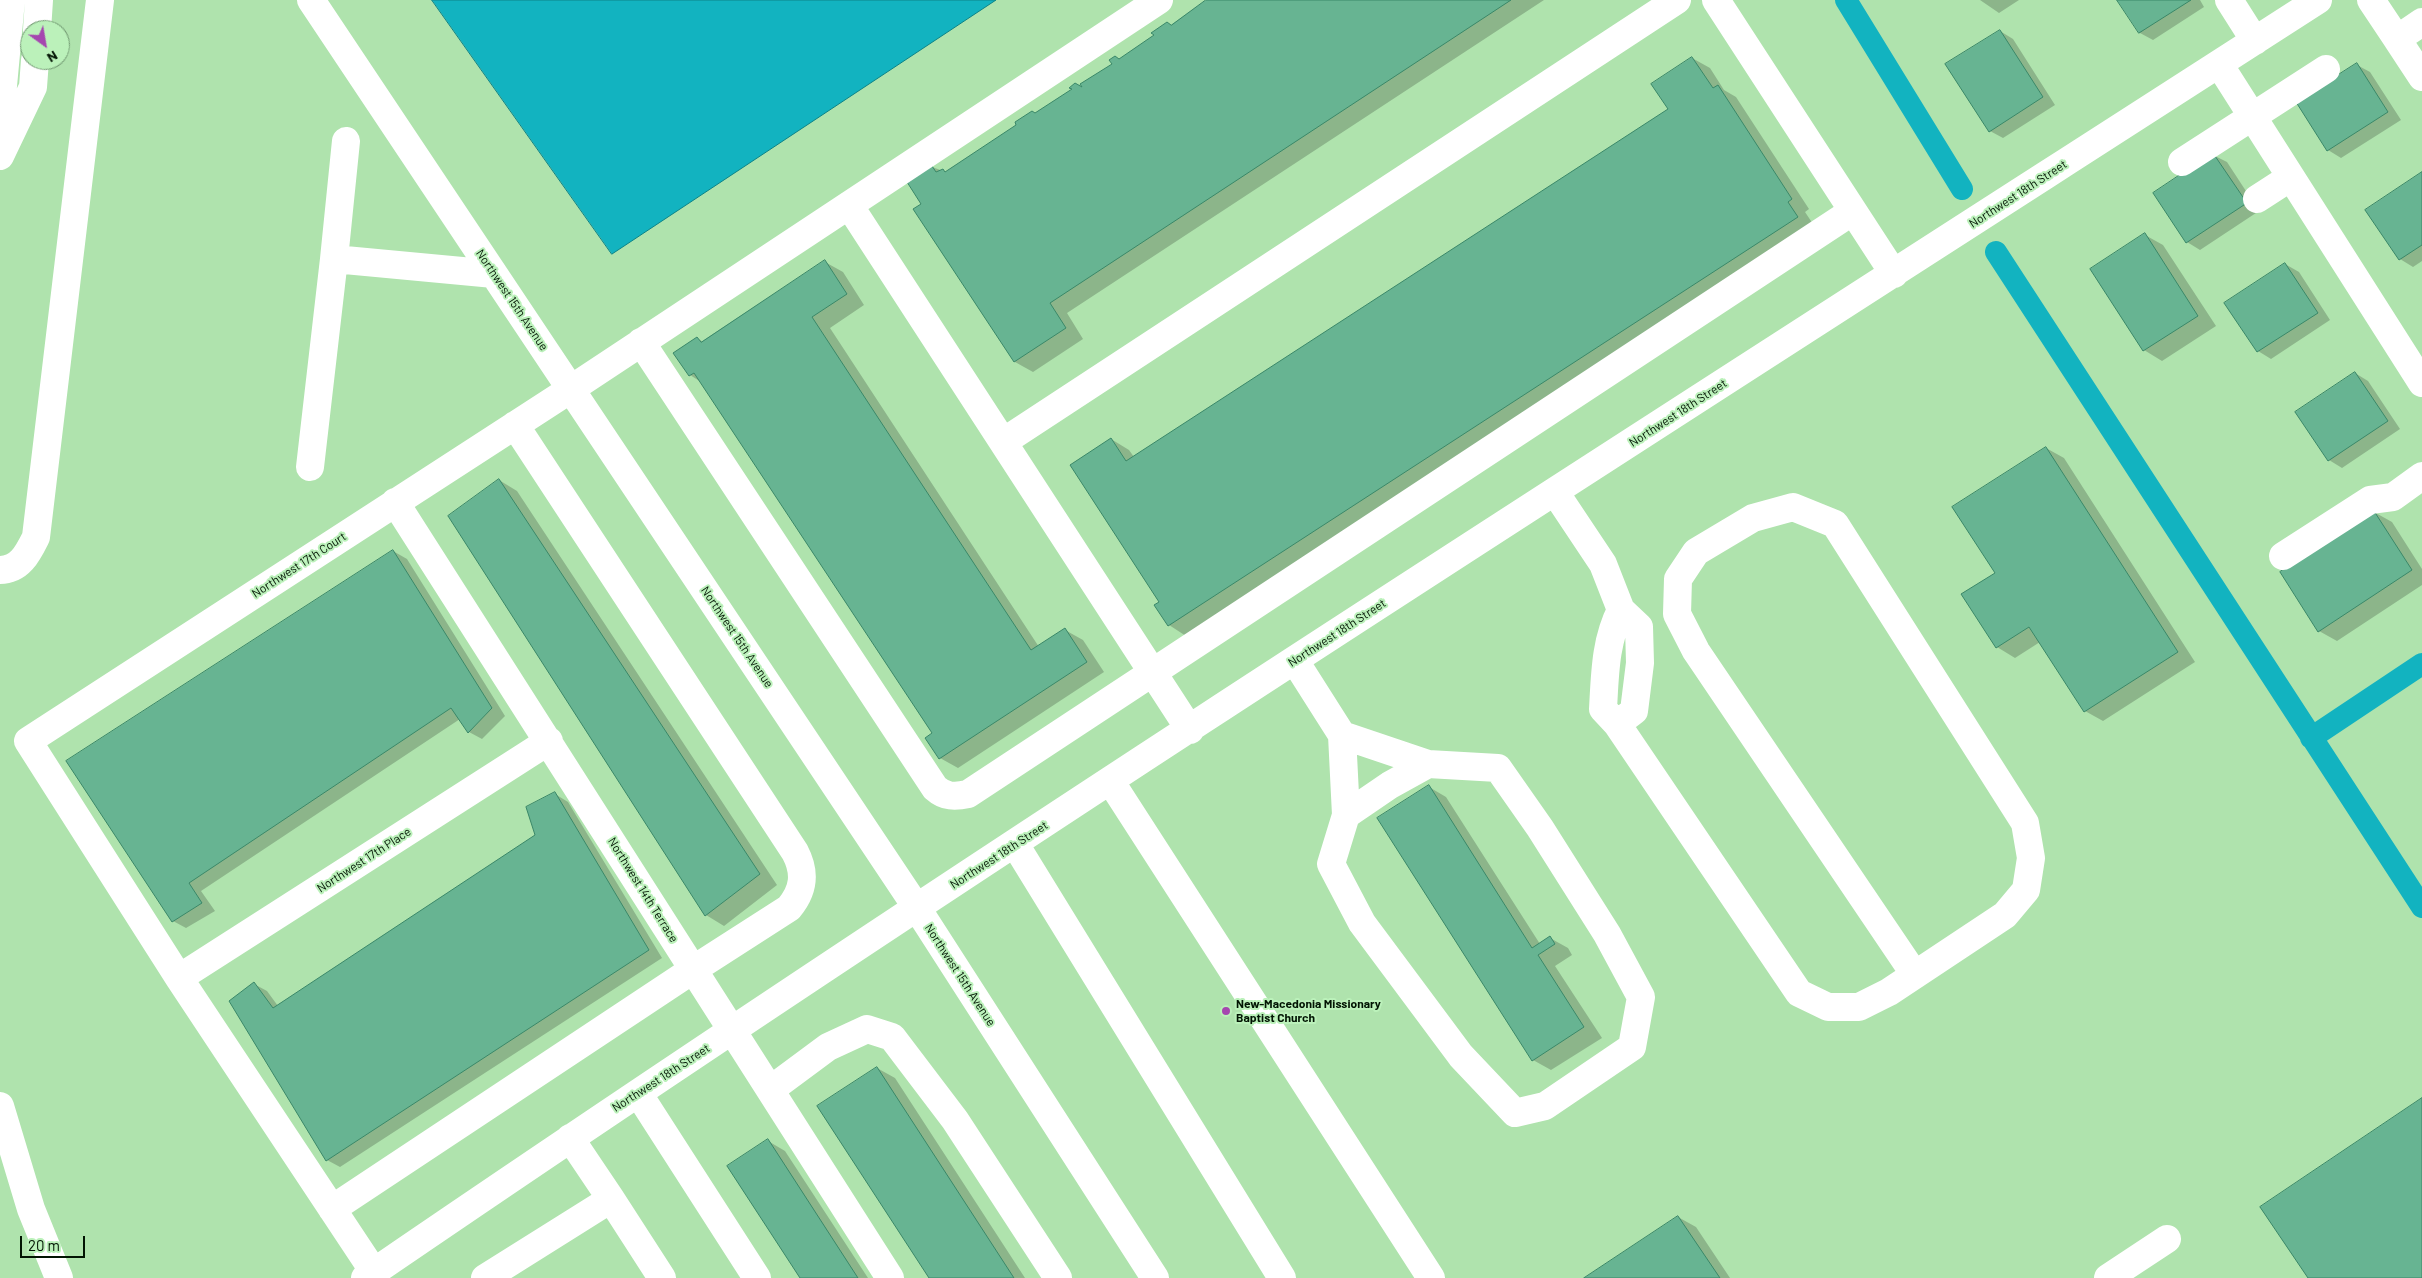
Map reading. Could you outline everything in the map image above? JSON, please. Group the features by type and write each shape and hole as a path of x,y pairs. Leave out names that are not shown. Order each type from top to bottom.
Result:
{"street":[{"path":"0,118 11,0"},
{"path":"38,20 39,0"},
{"path":"0,570 5,570 24,560 36,537 100,0"},
{"name":"Northwest 15th Avenue","path":"312,0 917,908 1155,1278"},
{"name":"Northwest 17th Court","path":"179,978 28,741 571,389 1159,0"},
{"path":"1003,442 1677,0"},
{"path":"1716,0 1894,274"},
{"path":"2229,0 2255,41"},
{"name":"Northwest 18th Street","path":"369,1275 570,1138 917,908 1555,492 2318,0"},
{"path":"2371,0 2422,77"},
{"path":"2397,39 2422,22"},
{"path":"2219,64 2422,383"},
{"path":"2182,162 2326,69"},
{"path":"0,156 33,88 34,70"},
{"path":"310,468 346,141"},
{"path":"2257,199 2291,177"},
{"path":"849,205 1190,730"},
{"path":"641,342 939,792 957,797 968,794 1853,211"},
{"path":"334,259 494,274"},
{"path":"332,1209 694,969 790,908 801,886 802,864 516,425"},
{"path":"2283,556 2370,500 2393,497 2422,476"},
{"path":"1555,492 1603,564 1621,610 1611,629 1605,673 1604,709 1617,724 1799,993 1828,1007 1859,1007 1889,992 1915,975 2005,915 2026,890 2031,858 2025,823 1835,524 1793,506 1753,518 1696,552 1678,579 1677,614 1696,651 1915,975"},
{"name":"Northwest 14th Terrace","path":"395,502 890,1278"},
{"path":"1621,610 1677,614"},
{"path":"1295,661 1342,735 1346,815 1330,864 1362,923 1461,1056 1515,1113 1545,1106 1632,1047 1641,996 1596,918 1540,828 1498,768 1428,764 1342,735"},
{"name":"Northwest 17th Place","path":"179,978 549,741"},
{"path":"1346,815 1390,785 1428,764"},
{"path":"1111,782 1432,1278"},
{"path":"1015,844 1282,1278"},
{"path":"179,978 332,1209 369,1275"},
{"path":"770,1090 828,1047 867,1029 892,1037 955,1120 1058,1278"},
{"path":"638,1093 757,1278"},
{"path":"0,1106 30,1209 59,1278"},
{"path":"570,1138 662,1278"},
{"path":"485,1278 610,1199"},
{"path":"2119,1275 2167,1239"}],"water":[{"path":"432,0 996,0 612,254"}],"building":[{"path":"1206,0 1511,0 1050,303 1066,328 1014,362 913,209 921,204 907,182 932,166 936,172 943,169 945,172 1016,125 1015,122 1032,111 1035,113 1072,89 1069,88 1075,83 1082,87 1080,84 1112,64 1109,60 1115,56 1119,59 1154,35 1151,33 1167,22 1171,25"},
{"path":"2117,0 2191,0 2139,33"},
{"path":"2000,30 2043,97 1989,132 1945,64"},
{"path":"1692,57 1713,88 1718,85 1792,199 1788,202 1798,217 1168,626 1154,605 1159,602 1070,465 1111,438 1126,461 1668,109 1651,84"},
{"path":"2357,63 2388,112 2327,151 2296,102"},
{"path":"2213,153 2247,203 2186,243 2153,193"},
{"path":"2422,172 2422,245 2399,260 2365,210"},
{"path":"2145,233 2198,316 2143,351 2090,269"},
{"path":"825,260 847,294 812,317 1031,650 1065,628 1087,662 939,759 925,738 932,733 694,373 689,376 673,353 697,337 701,342"},
{"path":"2285,263 2318,313 2257,352 2224,303"},
{"path":"2355,372 2388,421 2328,461 2295,412"},
{"path":"2046,447 2178,652 2084,712 2029,627 1996,648 1961,594 1995,573 1952,507"},
{"path":"499,479 760,874 705,916 448,516"},
{"path":"2374,511 2412,570 2318,632 2280,572"},
{"path":"393,550 492,708 468,733 451,708 189,883 202,903 172,922 66,761"},
{"path":"1429,785 1532,948 1550,936 1555,944 1538,955 1584,1027 1532,1061 1377,818"},
{"path":"555,792 649,950 326,1161 229,1001 254,982 273,1008 535,835 526,807"},
{"path":"877,1067 1014,1278 929,1278 817,1106"},
{"path":"2422,1098 2422,1278 2308,1278 2260,1207"},
{"path":"768,1139 858,1278 800,1278 727,1166"},
{"path":"1678,1216 1720,1278 1584,1278"}],"waterway":[{"path":"1846,0 1962,189"},
{"path":"1996,252 2422,907"},
{"path":"2311,738 2422,664"}],"place":[{"name":"New-Macedonia Missionary Baptist Church","path":"1226,1011"}]}
